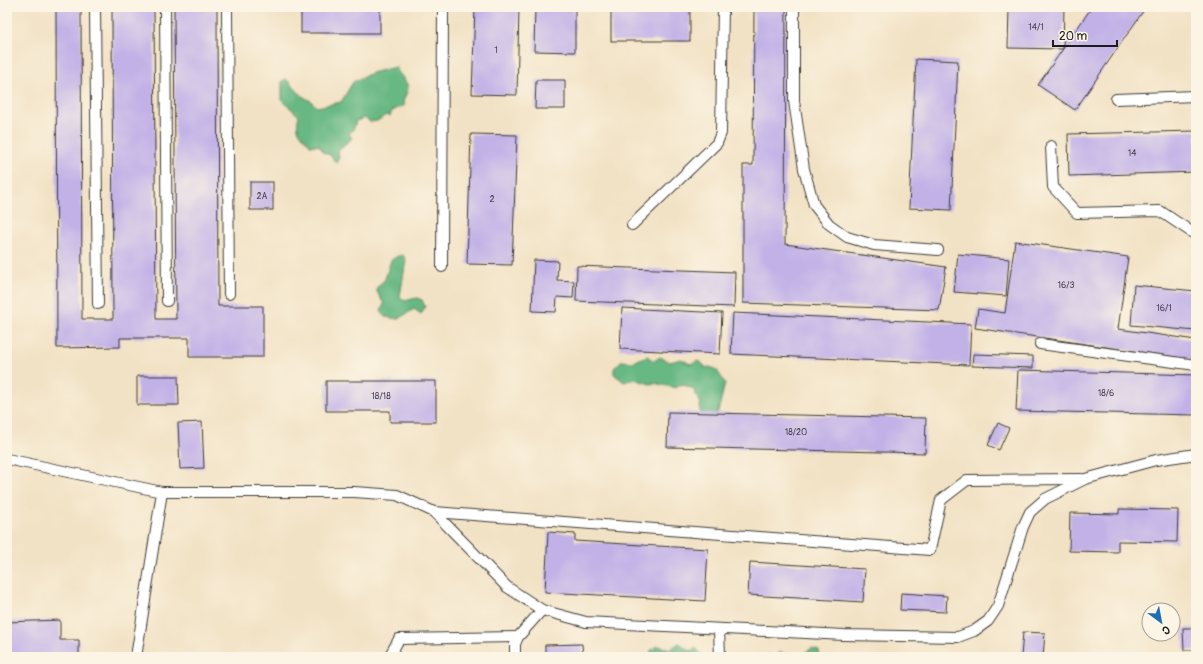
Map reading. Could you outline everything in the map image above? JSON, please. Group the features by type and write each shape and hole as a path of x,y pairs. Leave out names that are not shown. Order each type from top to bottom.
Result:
{"lane":[{"path":"95,7 98,304"},
{"path":"165,7 167,301"},
{"path":"227,7 229,294"},
{"path":"442,267 443,7"},
{"path":"632,225 717,143 721,133 723,7"},
{"path":"794,7 794,101 804,169 814,205 829,224 847,237 874,245 938,250"},
{"path":"1116,99 1196,96"},
{"path":"1052,146 1053,187 1077,213 1160,211 1196,235"},
{"path":"1040,344 1196,365"},
{"path":"7,458 162,492 354,492 397,494 434,512 508,587 542,610 586,622 851,636 958,636 974,631 988,621 998,606 1023,527 1030,512 1046,499 1085,479 1156,460 1196,454"},
{"path":"434,512 930,550 941,500 967,480 1085,479"},
{"path":"136,657 162,492"},
{"path":"516,657 515,644 518,637 542,610"},
{"path":"719,629 720,657"},
{"path":"388,657 399,639 518,637"}],"green space":[{"path":"395,67 407,84 408,89 403,102 405,105 392,111 390,116 387,115 377,121 370,122 365,118 356,121 354,128 349,134 352,138 338,150 339,158 336,163 330,155 323,152 320,146 311,146 305,139 298,129 299,116 282,100 282,81 286,79 302,96 311,101 317,107 341,102 353,82 371,73"},
{"path":"403,255 406,260 400,296 404,301 417,298 422,300 425,307 421,314 414,309 398,319 385,317 381,310 384,304 377,292 377,287 385,279 391,260"},
{"path":"647,356 654,361 660,357 670,362 681,359 690,364 698,361 705,366 704,368 709,367 716,369 725,383 718,412 709,416 701,413 699,408 701,404 693,389 682,384 676,388 654,383 650,384 634,379 624,382 614,374 614,368 621,361 633,362"},
{"path":"679,643 690,651 696,648 703,657 650,657 651,650 658,646 671,649"},
{"path":"812,648 819,651 820,657 799,657"},
{"path":"781,652 793,657 773,657"},
{"path":"767,654 773,657 764,657"}],"building":[{"path":"56,7 81,7 82,319 113,319 112,7 154,7 156,319 176,319 174,7 217,7 218,306 263,306 263,357 189,357 189,338 120,338 120,347 57,348"},
{"path":"301,7 380,7 380,33 301,33"},
{"path":"475,7 519,7 517,95 472,94"},
{"path":"535,7 575,7 575,52 534,51"},
{"path":"611,7 690,7 690,41 611,41"},
{"path":"754,7 786,7 785,244 946,267 939,310 743,303 743,165 753,165"},
{"path":"1009,7 1064,7 1063,49 1008,48"},
{"path":"1092,7 1146,7 1075,110 1038,85"},
{"path":"916,59 958,61 951,210 909,208"},
{"path":"536,80 565,80 565,109 535,109"},
{"path":"1196,131 1196,172 1069,176 1068,134"},
{"path":"471,134 517,135 512,265 467,264"},
{"path":"250,182 273,182 273,210 250,210"},
{"path":"1015,241 1128,257 1118,329 1196,340 1196,360 975,328 978,309 1005,313"},
{"path":"958,254 1009,259 1006,296 954,292"},
{"path":"534,260 558,261 557,280 574,281 573,298 557,297 556,312 532,311"},
{"path":"577,266 735,272 734,307 576,301"},
{"path":"1134,285 1196,291 1196,331 1131,325"},
{"path":"622,308 722,313 720,354 620,349"},
{"path":"733,313 971,324 969,365 731,354"},
{"path":"973,354 1033,356 1033,368 972,366"},
{"path":"1018,370 1196,375 1196,415 1016,411"},
{"path":"137,376 178,376 179,405 137,405"},
{"path":"326,381 436,381 436,422 390,422 390,411 326,411"},
{"path":"668,412 926,418 925,453 667,447"},
{"path":"202,422 204,468 180,469 178,423"},
{"path":"998,423 1009,428 999,450 988,445"},
{"path":"1119,509 1178,510 1177,542 1118,541 1118,552 1069,551 1070,513 1119,514"},
{"path":"548,532 575,534 575,541 708,549 705,601 545,592"},
{"path":"750,562 865,569 863,602 748,595"},
{"path":"901,593 947,596 946,612 900,610"},
{"path":"60,620 60,640 79,640 79,657 7,657 7,622"},
{"path":"1183,628 1196,628 1196,650 1184,650"},
{"path":"1023,632 1045,633 1043,657 1021,657"},
{"path":"582,644 583,657 545,657 545,645"}]}
